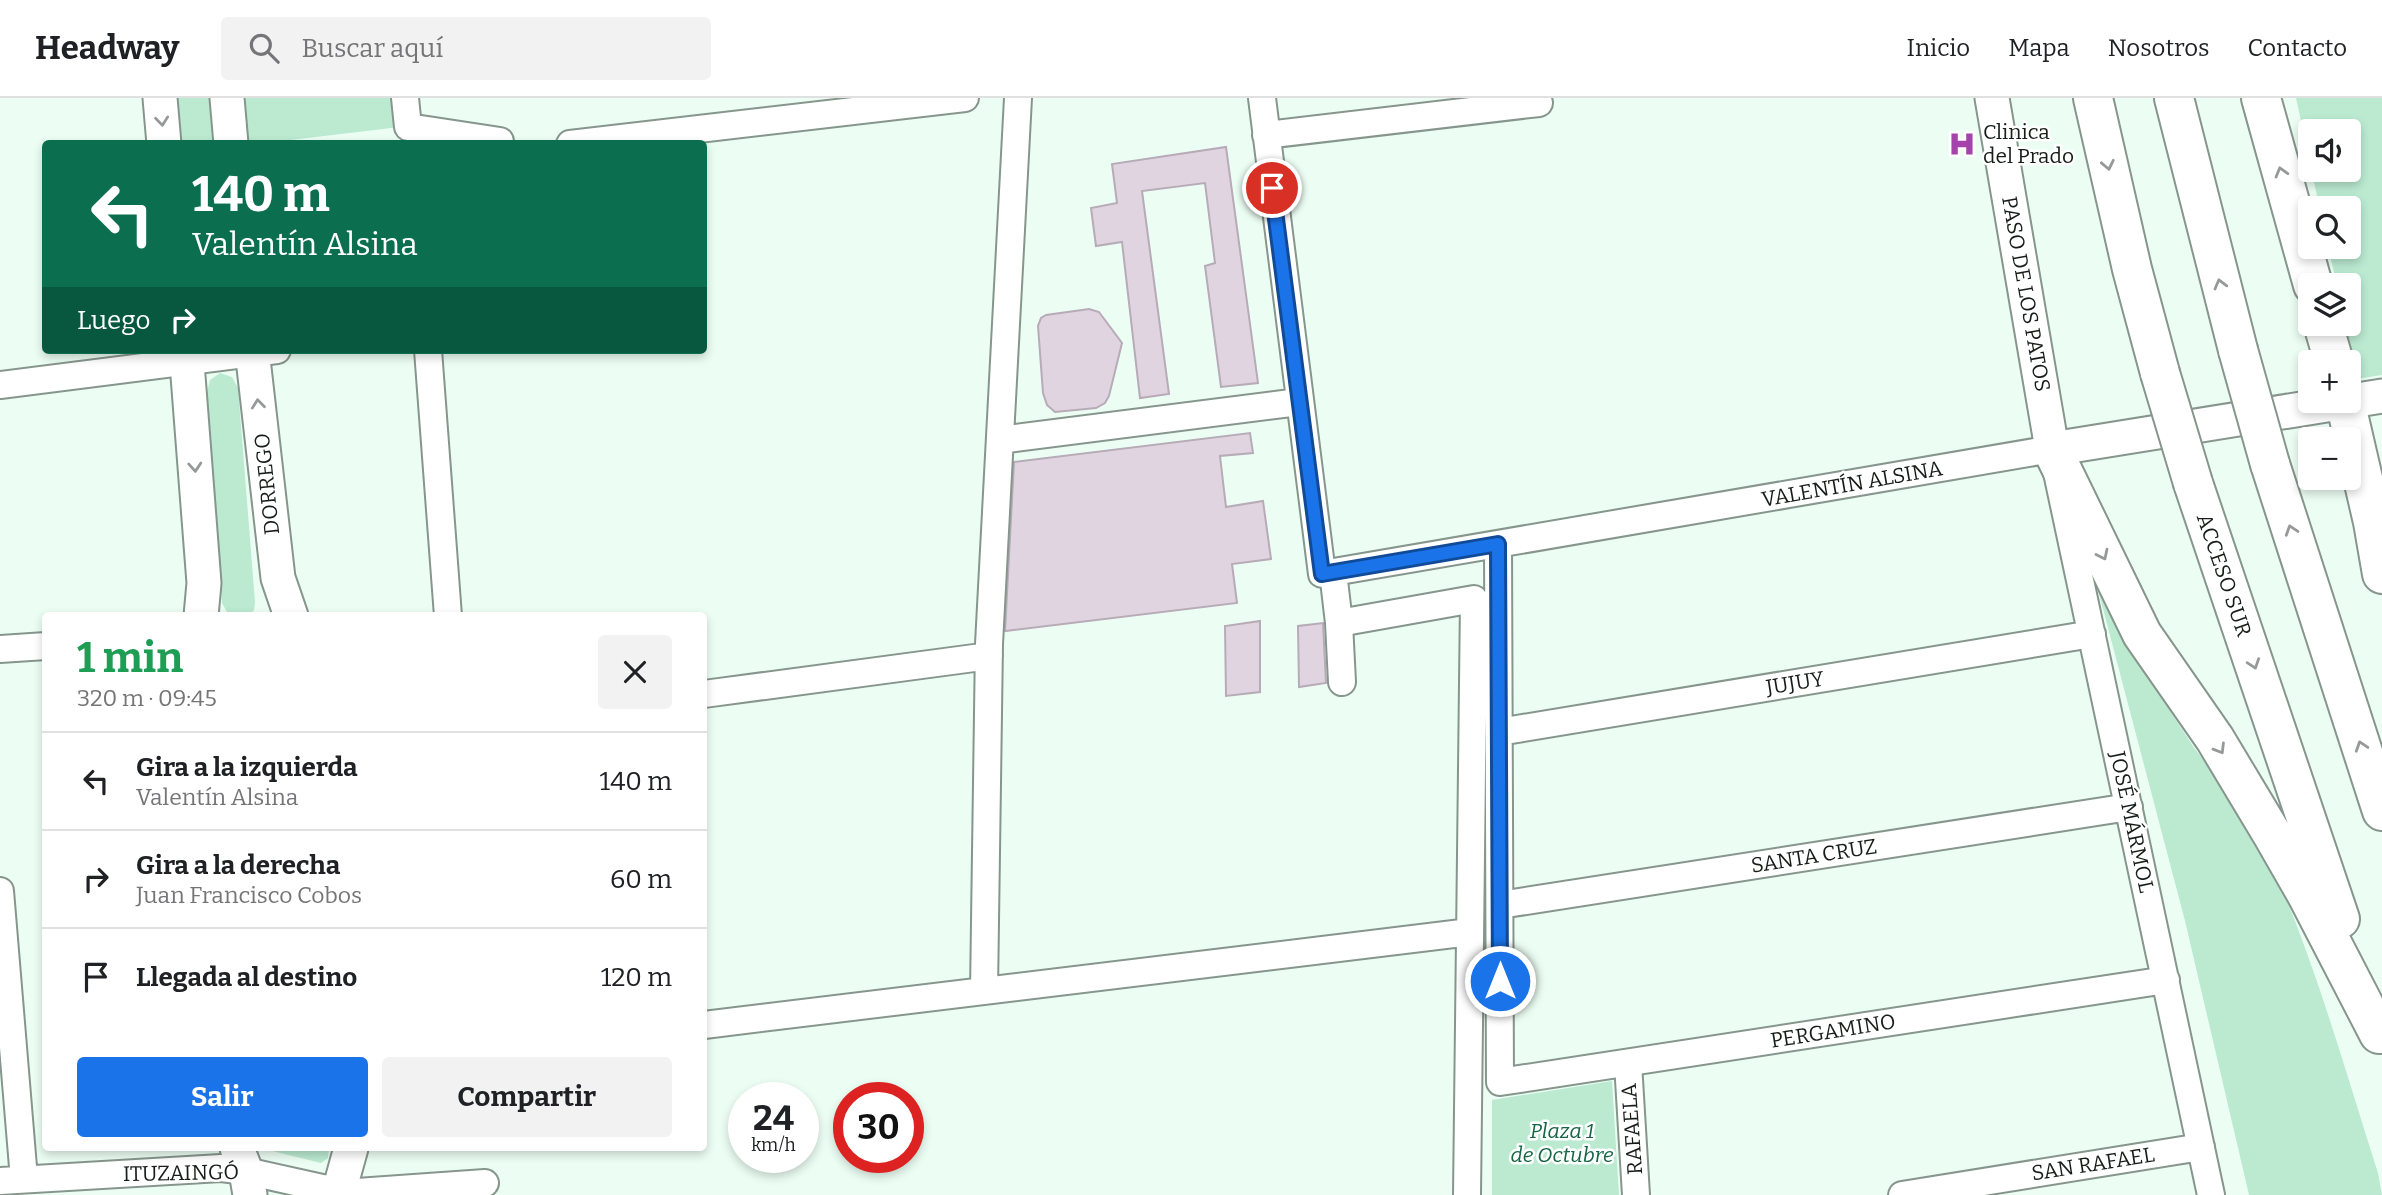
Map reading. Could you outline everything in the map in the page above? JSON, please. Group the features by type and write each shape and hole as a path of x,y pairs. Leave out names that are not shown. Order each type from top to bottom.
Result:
{"highway":[{"name":"ACCESO SUR","path":"2093,98 2132,269 2193,483 2381,1039"},
{"path":"2174,98 2209,243 2270,464 2382,811"},
{"path":"2261,98 2310,273"},
{"path":"2348,413 2373,522 2382,575"},
{"path":"2052,449 2142,634 2215,739 2265,822 2307,895 2381,1039"}],"main road":[{"path":"160,98 164,140"},
{"path":"227,98 231,140"},
{"name":"PASO DE LOS PATOS","path":"1992,98 2052,449"},
{"name":"DORREGO","path":"261,354 278,578 290,612"},
{"path":"187,356 204,583 201,612"},
{"name":"VALENTÍN ALSINA","path":"2361,399 2382,396"},
{"name":"VALENTÍN ALSINA","path":"2052,449 2298,409"},
{"path":"339,1193 350,1151"}],"street":[{"path":"405,98 408,127 493,140"},
{"path":"604,140 965,98"},
{"path":"984,991 989,656 1018,98"},
{"path":"1262,98 1299,402 1327,573 1339,623 1342,682"},
{"path":"1266,135 1539,103"},
{"path":"0,385 187,356 217,354"},
{"path":"428,354 448,612"},
{"path":"1000,440 1299,402"},
{"name":"VALENTÍN ALSINA","path":"1327,573 2052,449"},
{"name":"JOSÉ MÁRMOL","path":"2052,449 2211,1195"},
{"path":"1498,544 1500,905"},
{"path":"1339,623 1474,598 1467,1195"},
{"name":"JUJUY","path":"1499,732 2092,634"},
{"path":"0,649 42,646"},
{"path":"707,694 989,656"},
{"name":"SANTA CRUZ","path":"1500,905 2129,807"},
{"path":"0,891 12,1180"},
{"name":"PERGAMINO","path":"1500,905 1500,1082 2165,980"},
{"path":"707,1026 1470,932"},
{"name":"RAFAELA","path":"1628,1063 1636,1195"},
{"name":"SAN RAFAEL","path":"1902,1195 2201,1147"},
{"name":"ITUZAINGÓ","path":"12,1180 221,1168 339,1193 485,1183"}],"green space":[{"path":"177,98 209,98 214,140 182,140"},
{"path":"240,98 396,98 400,127 290,140 245,140"},
{"path":"2296,98 2382,98 2382,375 2361,378 2361,350 2351,350 2348,336 2361,336 2361,273 2334,273 2331,259 2361,259 2361,196 2317,196 2314,182 2361,182 2361,119 2301,119"},
{"path":"220,373 232,377 238,388 255,602 253,612 227,612 222,603 207,392 210,380"},
{"path":"2092,567 2138,656 2177,722 2198,753 2242,807 2274,869 2322,998 2378,1173 2382,1195 2249,1195 2185,921"},
{"name":"Plaza 1 de Octubre","path":"1612,1081 1619,1195 1492,1195 1492,1100"},
{"path":"272,1151 329,1151 328,1158 321,1163"}],"building":[{"path":"1226,147 1258,383 1221,387 1205,266 1215,263 1205,183 1142,191 1169,394 1140,398 1122,242 1096,246 1091,208 1117,203 1112,164"},
{"path":"1089,309 1099,312 1122,343 1109,396 1105,403 1096,408 1055,412 1047,405 1043,393 1038,326 1041,318 1046,315"},
{"path":"1250,433 1253,453 1220,456 1226,507 1263,501 1271,559 1232,564 1237,603 1005,631 1014,462"},
{"path":"1260,621 1260,692 1226,696 1225,626"},
{"path":"1323,623 1326,683 1299,687 1298,626"}],"place":[{"name":"Clinica del Prado","path":"1962,144"}],"route":[{"path":"1272,188 1322,574 1498,544 1500,981"}]}
